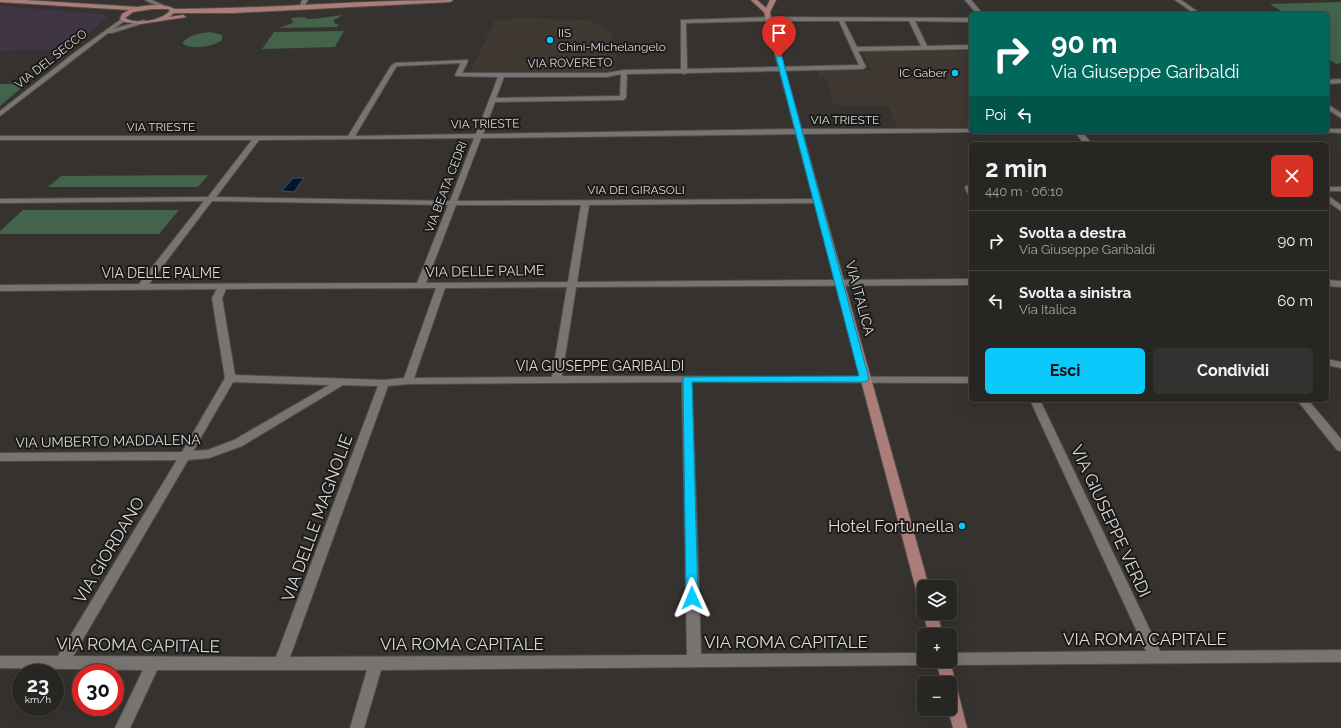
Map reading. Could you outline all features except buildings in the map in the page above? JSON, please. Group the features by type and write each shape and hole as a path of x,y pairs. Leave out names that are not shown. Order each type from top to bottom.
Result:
{"main road":[{"path":"0,0 138,9"},
{"path":"122,18 128,12 145,8 164,7 172,9 173,11 226,11 450,0"},
{"path":"754,0 768,15 773,0"},
{"path":"92,7 111,11 131,22 144,22 173,18 388,3"},
{"path":"157,20 168,16 173,11"},
{"name":"VIA ITALICA","path":"768,15 839,284 920,580"},
{"path":"957,716 960,728"}],"street":[{"path":"145,8 147,0 164,7"},
{"path":"301,7 305,0"},
{"path":"968,0 978,12"},
{"path":"1178,0 1195,12"},
{"path":"684,72 683,21 768,15 841,20 969,20"},
{"name":"VIA DEL SECCO","path":"0,114 122,18"},
{"path":"841,20 855,49 969,47"},
{"path":"912,20 925,48"},
{"name":"VIA DEL SECCO","path":"97,37 144,22"},
{"name":"VIA ROVERETO","path":"350,138 394,66 397,64 465,62 458,75 607,74 624,72 783,70 863,67 855,49"},
{"path":"492,100 623,98 624,72"},
{"name":"VIA BEATA CEDRI","path":"421,286 502,75"},
{"path":"1329,82 1341,81"},
{"path":"1329,107 1341,116"},
{"name":"VIA TRIESTE","path":"0,138 350,138 798,131 969,131"},
{"path":"1329,131 1341,131"},
{"path":"1080,134 1086,142"},
{"path":"142,287 258,137"},
{"path":"1329,189 1341,189"},
{"name":"VIA DEI GIRASOLI","path":"0,200 210,199 454,203 818,201"},
{"path":"1329,199 1341,209"},
{"path":"556,380 585,203"},
{"name":"VIA DELLE PALME","path":"0,288 969,282"},
{"path":"1329,284 1341,284"},
{"path":"408,381 442,285"},
{"path":"223,287 218,298 230,378"},
{"path":"1329,362 1341,365"},
{"name":"VIA GIUSEPPE GARIBALDI","path":"230,378 384,383 408,381 687,379 969,380"},
{"name":"VIA GIORDANO","path":"62,662 230,378"},
{"path":"687,379 694,661"},
{"name":"VIA UMBERTO MADDALENA","path":"0,458 185,456 210,454 238,443 341,382"},
{"name":"VIA DELLE MAGNOLIE","path":"281,664 384,383"},
{"name":"VIA GIUSEPPE VERDI","path":"1036,402 1156,658"},
{"path":"1304,402 1341,447"},
{"name":"VIA ROMA CAPITALE","path":"957,659 1341,656"},
{"name":"VIA ROMA CAPITALE","path":"0,662 281,664 376,662 917,659"},
{"path":"358,728 376,662"},
{"path":"122,728 153,664"}],"shaded area":[{"path":"0,6 104,14 107,18 69,50 0,51"},
{"name":"IIS Chini-Michelangelo","path":"521,18 587,20 609,29 618,50 612,72 470,72 495,20"},
{"path":"862,51 969,51 969,128 898,128 888,105 834,105 825,77 819,77 817,70 871,70"}],"green space":[{"path":"1341,2 1341,63 1336,64 1329,59 1329,12 1282,12 1270,4"},
{"path":"343,15 334,20 334,23 339,25 337,27 279,28 293,23 291,18 305,17 307,19 312,19"},
{"path":"344,31 335,47 262,49 274,32"},
{"path":"210,32 222,35 222,40 203,47 192,47 183,44 185,40 192,36"},
{"path":"27,83 0,106 0,84"},
{"path":"208,175 198,187 48,187 61,176"},
{"path":"23,210 179,210 159,234 0,234 0,231"}],"water":[{"path":"293,178 304,178 294,192 282,191"}],"place":[{"name":"IIS Chini-Michelangelo","path":"550,40"},
{"name":"IC Gaber","path":"955,73"},
{"name":"Hotel Fortunella","path":"962,526"}],"route":[{"path":"692,598 687,379 865,379 779,57"}]}
